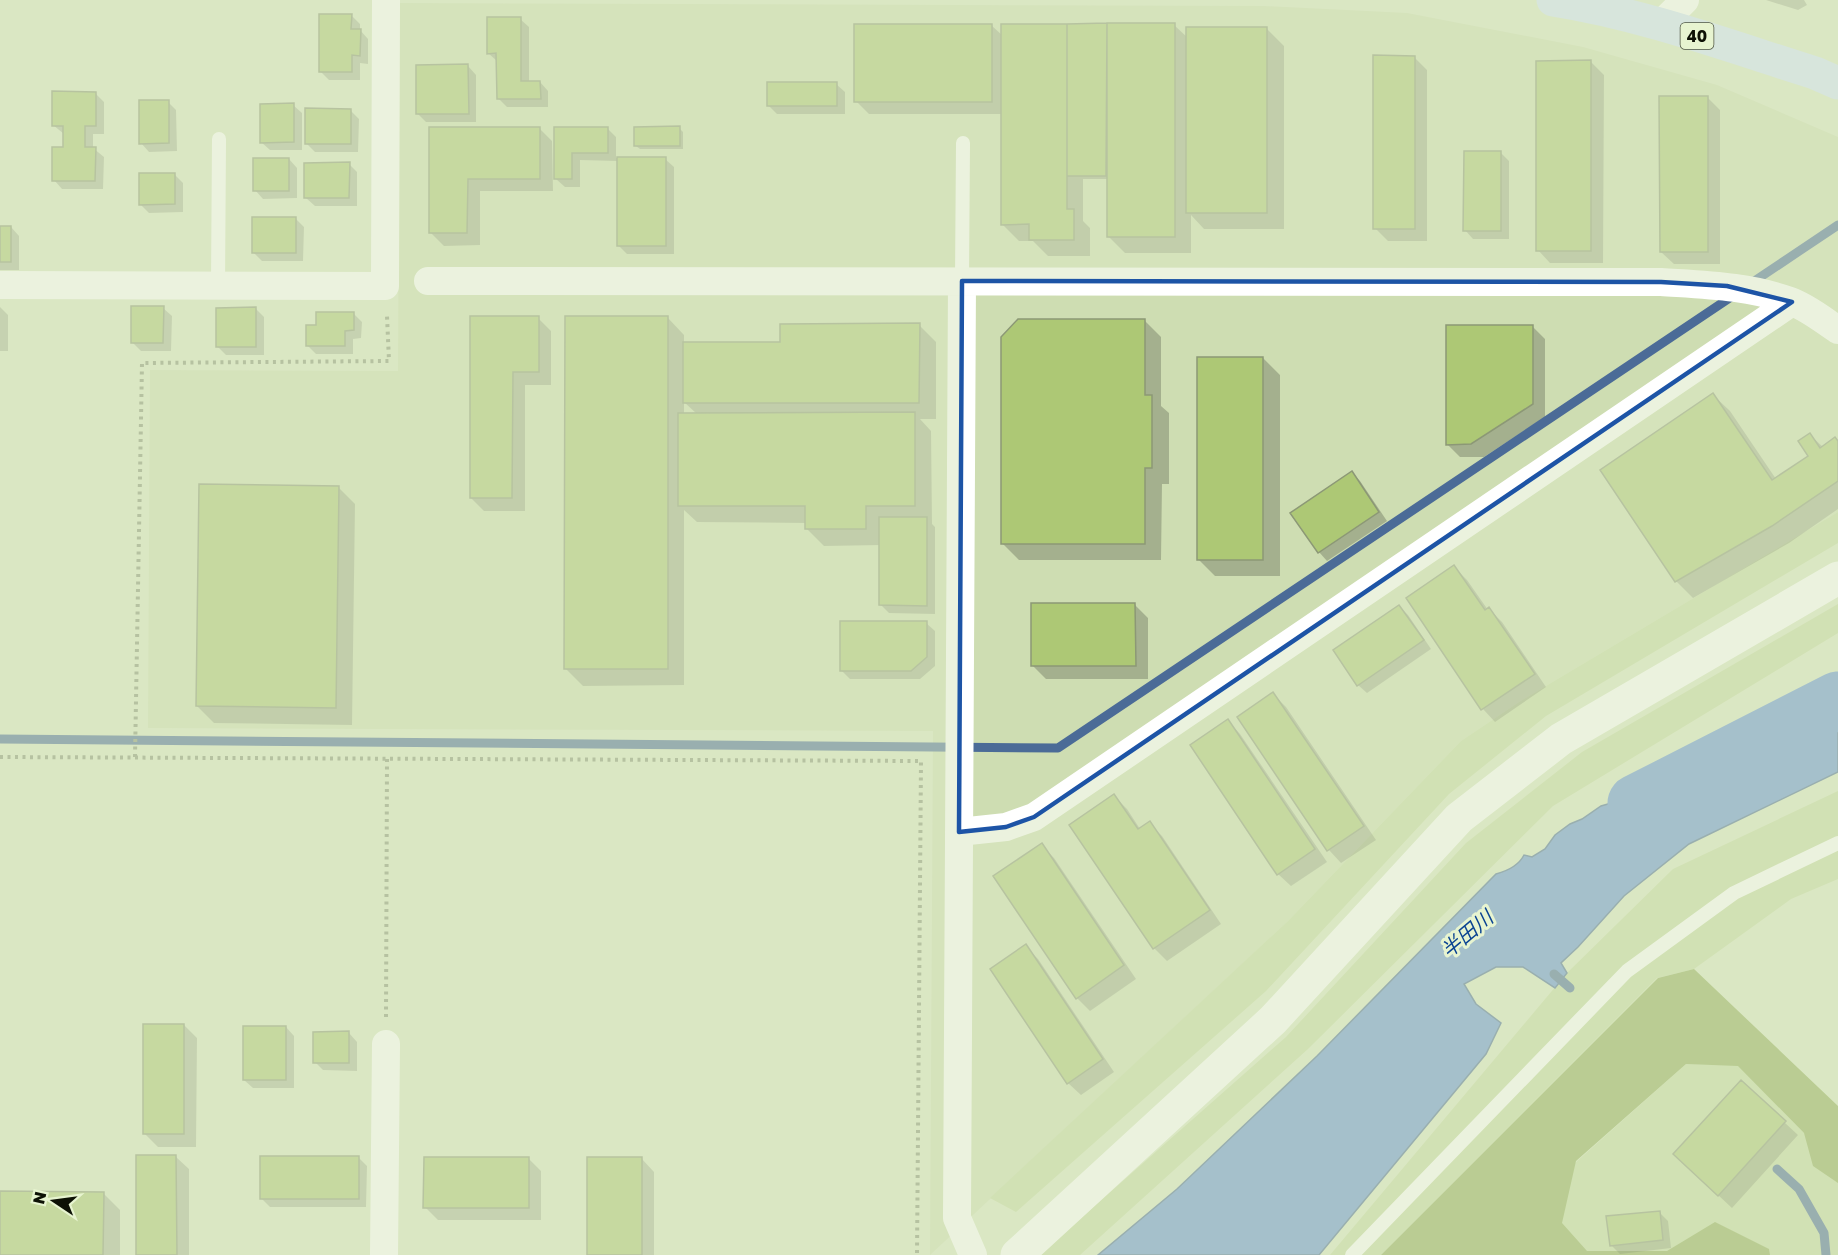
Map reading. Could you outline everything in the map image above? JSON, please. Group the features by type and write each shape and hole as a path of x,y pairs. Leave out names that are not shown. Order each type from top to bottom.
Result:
{"main road":[{"name":"40","path":"1553,0 1587,3 1815,73 1838,83"}],"street":[{"path":"0,285 385,286 387,0"},
{"path":"1660,25 1685,0"},
{"path":"428,281 1661,282 1726,286 1757,292 1792,302 1838,330"},
{"path":"962,281 957,1218 972,1255"},
{"path":"959,832 1006,827 1034,817 1792,302"},
{"path":"1017,1255 1273,1020 1459,818 1561,739 1838,578"},
{"path":"384,1255 386,1044"}],"lane":[{"path":"218,286 219,139"},
{"path":"962,281 963,143"},
{"path":"1352,1255 1627,971 1734,893 1838,843"}],"path":[{"path":"135,757 142,363 388,361 385,286"},
{"path":"0,756 921,760 917,1255"},
{"path":"386,1044 387,759"}],"highlighted area":[{"path":"962,281 1661,282 1727,286 1792,302 1034,817 1006,827 959,832"}],"shaded area":[{"path":"400,3 1264,6 1407,13 1583,47 1717,85 1838,137 1838,512 1519,702 1461,741 1288,921 930,1255 933,731 148,728 150,370 398,371"},
{"path":"1838,512 1838,543 1546,716 1449,794 1266,991 1016,1212 990,1198 1288,921 1461,741 1519,702"},
{"path":"1838,604 1838,633 1553,806 1308,1049 1080,1255 1039,1255 1286,1037 1466,843 1582,752"},
{"path":"1838,791 1838,879 1791,899 1694,969 1657,978 1381,1255 1330,1255 1567,973 1673,869"},
{"path":"1686,1064 1738,1065 1838,1168 1838,1255 1498,1255 1576,1162"}],"green space":[{"path":"1694,969 1838,1106 1838,1183 1813,1166 1804,1133 1738,1066 1686,1064 1576,1161 1562,1223 1587,1251 1667,1251 1715,1222 1769,1249 1770,1255 1381,1255 1658,978"}],"water":[{"path":"1838,693 1838,772 1689,844 1624,896 1561,963 1567,973 1555,988 1523,967 1496,967 1464,984 1476,1004 1501,1023 1486,1054 1319,1255 1098,1255 1177,1189 1317,1056 1496,874 1512,867 1524,855 1532,857 1545,849 1555,835 1570,824 1601,806 1629,798 1643,786 1765,751 1789,740 1820,713"}],"building":[{"path":"319,14 352,14 351,29 361,29 360,56 352,55 352,72 319,72"},
{"path":"487,17 521,17 521,81 540,81 541,99 497,99 496,53 487,54"},
{"path":"1107,23 1106,176 1067,176 1067,24"},
{"path":"1107,23 1175,23 1175,237 1107,237"},
{"path":"854,24 992,24 992,102 854,102"},
{"path":"1001,24 1067,24 1067,209 1074,209 1074,240 1029,240 1029,224 1001,225"},
{"path":"1186,27 1267,27 1267,213 1186,213"},
{"path":"1373,55 1415,56 1415,229 1373,229"},
{"path":"1591,60 1591,251 1536,251 1536,61"},
{"path":"468,64 469,114 416,114 416,65"},
{"path":"767,82 837,82 837,106 767,106"},
{"path":"52,91 96,92 96,126 85,126 85,147 96,147 95,181 52,181 52,147 63,147 63,126 52,126"},
{"path":"1659,96 1708,96 1708,252 1660,252"},
{"path":"139,100 169,100 169,143 139,144"},
{"path":"294,103 294,142 260,143 260,104"},
{"path":"305,108 351,109 351,144 305,144"},
{"path":"680,126 680,146 634,146 634,127"},
{"path":"429,127 540,127 540,179 468,179 467,233 429,233"},
{"path":"554,127 608,127 608,153 572,153 572,179 554,179"},
{"path":"1464,151 1501,151 1501,231 1463,231"},
{"path":"617,157 666,157 666,246 617,246"},
{"path":"253,158 289,158 289,191 253,191"},
{"path":"350,162 349,198 304,198 304,163"},
{"path":"139,173 175,173 175,204 139,205"},
{"path":"252,217 296,217 296,253 252,253"},
{"path":"0,226 11,226 11,262 0,262"},
{"path":"131,306 164,306 163,343 131,343"},
{"path":"256,307 256,347 216,347 216,308"},
{"path":"316,312 354,312 354,330 345,331 345,346 306,346 306,325 316,325"},
{"path":"470,316 539,316 539,372 513,372 512,498 470,498"},
{"path":"565,316 668,316 668,669 564,669"},
{"path":"1018,319 1145,319 1145,395 1152,395 1152,468 1145,468 1145,544 1001,544 1001,337"},
{"path":"920,323 919,403 683,403 683,342 780,342 780,324"},
{"path":"1446,325 1533,325 1533,404 1471,444 1446,445"},
{"path":"1197,357 1263,357 1263,560 1197,560"},
{"path":"1713,393 1772,480 1808,456 1798,441 1810,433 1820,448 1835,437 1838,441 1838,481 1772,526 1675,582 1600,470"},
{"path":"915,412 915,506 866,506 866,529 805,529 805,506 678,506 678,413"},
{"path":"1352,471 1379,512 1318,553 1290,513"},
{"path":"199,484 339,486 336,708 196,706"},
{"path":"879,517 927,517 927,606 879,605"},
{"path":"1454,565 1485,610 1489,607 1535,674 1481,710 1406,598"},
{"path":"1031,603 1135,603 1136,666 1031,666"},
{"path":"1399,605 1424,640 1357,686 1333,650"},
{"path":"840,621 927,621 927,657 911,671 840,671"},
{"path":"1273,692 1364,826 1327,851 1237,717"},
{"path":"1228,719 1315,849 1277,875 1190,745"},
{"path":"1114,794 1138,829 1150,821 1210,910 1153,949 1069,825"},
{"path":"1042,843 1124,965 1076,999 993,876"},
{"path":"1026,944 1103,1059 1067,1084 990,969"},
{"path":"143,1024 184,1024 184,1134 143,1134"},
{"path":"243,1026 286,1026 286,1080 243,1080"},
{"path":"349,1031 349,1063 313,1063 313,1032"},
{"path":"1741,1080 1786,1121 1718,1196 1673,1154"},
{"path":"136,1155 176,1155 177,1255 136,1255"},
{"path":"260,1156 359,1156 359,1199 260,1199"},
{"path":"424,1157 529,1157 529,1208 423,1208"},
{"path":"587,1157 642,1157 642,1255 587,1255"},
{"path":"0,1191 104,1192 103,1255 0,1255"},
{"path":"1660,1211 1663,1240 1610,1246 1606,1216"}],"waterway":[{"path":"1750,284 1838,225"},
{"path":"0,739 1058,748 1734,295"},
{"name":"半田川","path":"1636,803 1838,700"},
{"path":"1554,974 1570,988"},
{"path":"1777,1169 1799,1189 1824,1233 1826,1255"}]}
